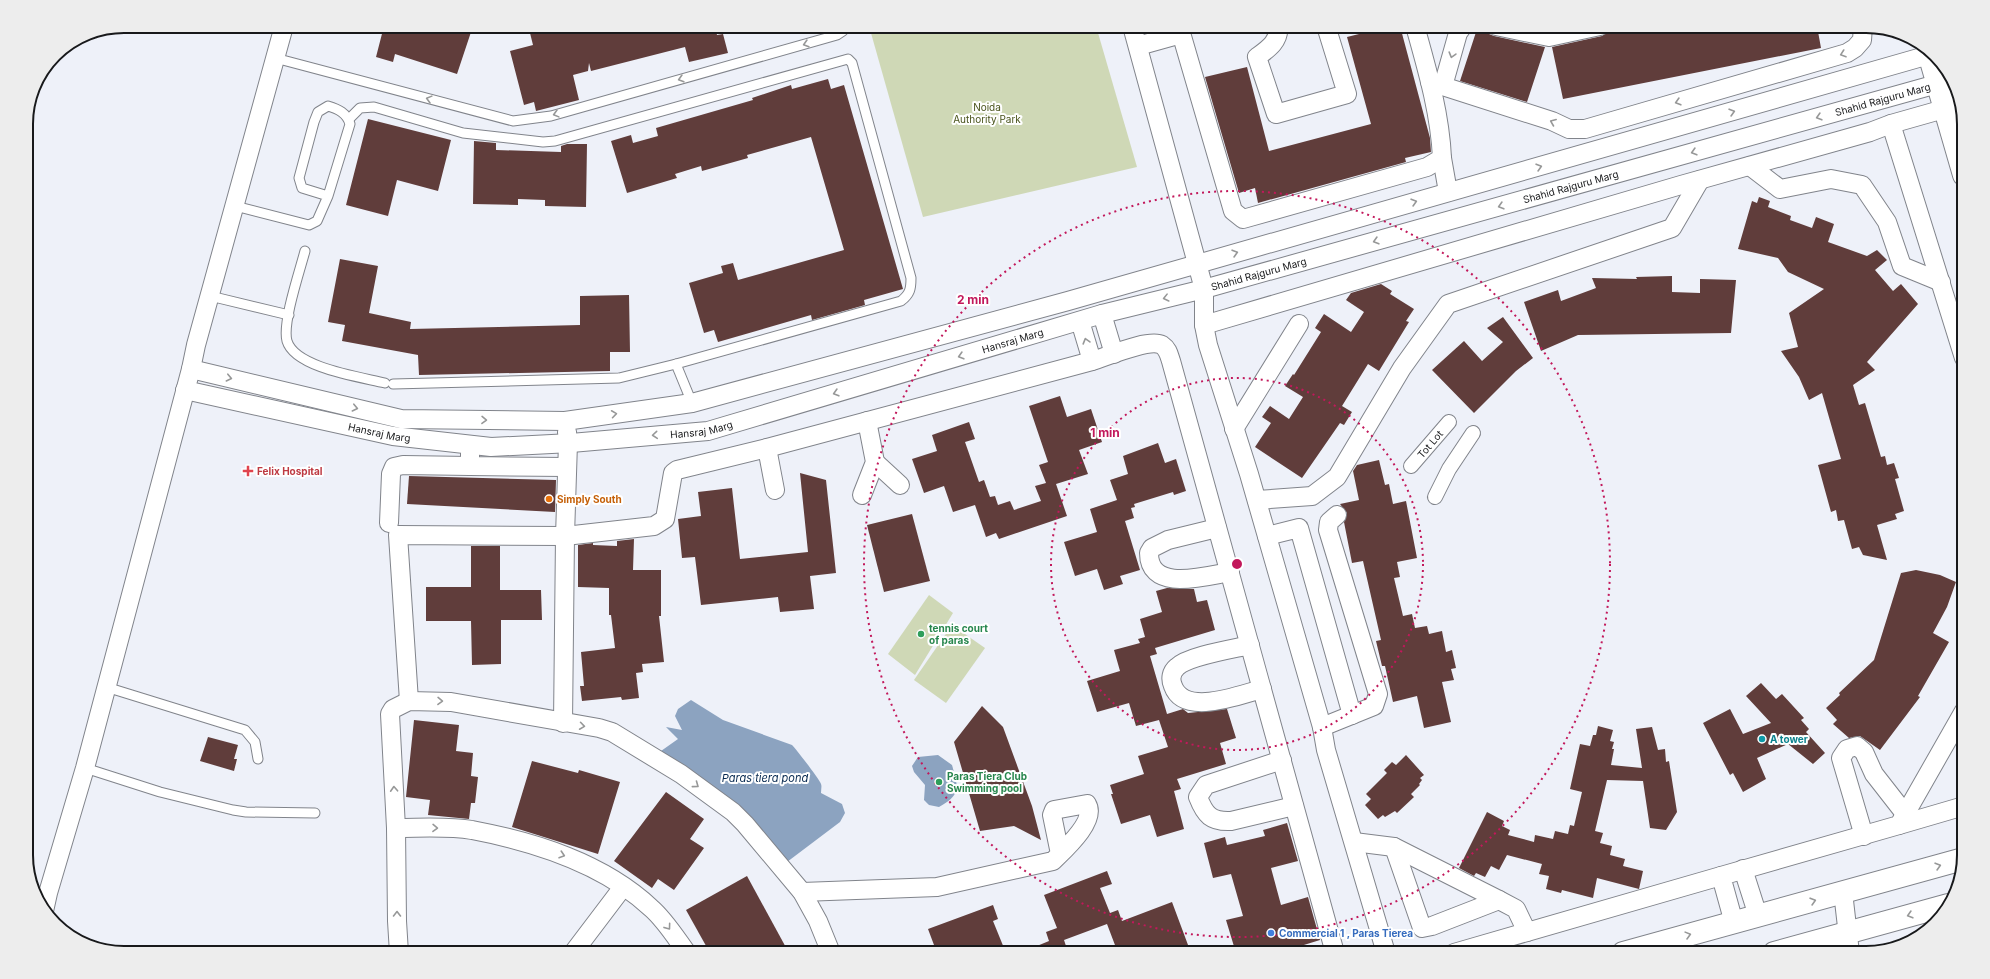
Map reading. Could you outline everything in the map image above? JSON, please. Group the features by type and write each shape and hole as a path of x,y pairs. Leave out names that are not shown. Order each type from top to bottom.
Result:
{"street":[{"path":"46,902 85,768 210,296 282,33"},
{"path":"1137,33 1138,46 1204,289 1204,326 1208,345 1257,500 1322,726 1326,750 1384,946"},
{"path":"1138,46 1172,33"},
{"path":"1181,33 1233,211 1243,219 1427,167 1442,158"},
{"path":"1278,33 1271,47 1257,57 1276,114 1347,94 1328,33"},
{"path":"1418,33 1437,84 1442,158 1448,192"},
{"path":"1437,84 1458,33"},
{"path":"1530,33 1549,37 1568,33"},
{"path":"1437,84 1552,121 1569,128 1585,129 1847,53 1855,48 1862,40 1862,33"},
{"path":"1198,263 1925,55"},
{"path":"1931,61 1957,152"},
{"name":"Shahid Rajguru Marg","path":"1204,289 1937,84"},
{"path":"1204,326 1700,180 1870,132 1891,124 1944,109"},
{"path":"1891,124 1957,335"},
{"path":"1750,166 1780,189 1831,179 1862,185 1887,222 1902,266 1941,282"},
{"path":"1257,500 1312,496 1337,477 1402,368 1448,304 1672,228 1700,180"},
{"name":"Hansraj Marg","path":"191,370 401,419 565,421 692,403 1068,301 1198,263"},
{"name":"Hansraj Marg","path":"185,390 393,436 491,447 568,443 708,431 1102,314 1204,289"},
{"path":"1102,314 1114,354"},
{"path":"1080,321 1092,361"},
{"path":"1234,429 1299,324"},
{"path":"409,701 398,535 564,536 654,526 665,519 675,471 767,448 1092,361 1144,344 1161,344 1167,349 1333,946"},
{"path":"563,723 564,536 568,443 565,421"},
{"path":"862,494 875,462 867,421"},
{"name":"Tot Lot","path":"1411,466 1449,422"},
{"path":"1435,498 1449,469 1473,434"},
{"path":"470,445 470,466"},
{"path":"767,448 775,490"},
{"path":"875,462 900,486"},
{"path":"389,523 391,474 394,467 403,465 567,467"},
{"path":"1322,726 1374,706 1378,694 1328,530 1329,522 1337,514"},
{"path":"1217,528 1158,544 1148,553 1149,561 1152,569 1160,576 1168,578 1191,578 1230,572"},
{"path":"1267,536 1298,528 1352,715"},
{"path":"1250,645 1183,662 1173,671 1171,679 1173,688 1180,698 1196,702 1218,700 1262,689"},
{"path":"399,946 396,828 390,714 393,709 409,701 466,703 563,723 599,728 612,732 681,774 733,812 802,892 818,921 828,946"},
{"path":"1903,820 1957,724"},
{"path":"1864,836 1842,758 1847,749 1857,746 1864,752 1874,774 1903,820"},
{"path":"1282,760 1206,785 1198,797 1207,814 1213,819 1221,821 1231,821 1294,806"},
{"path":"1478,946 1743,869 1864,836 1903,820 1957,808"},
{"path":"396,828 472,830 512,839 576,860 592,867 652,908 682,946"},
{"path":"1354,842 1394,847 1500,900 1516,909 1527,932"},
{"path":"1394,847 1422,928 1432,926 1500,900"},
{"path":"802,892 937,886 1053,861 1060,854"},
{"path":"1649,946 1957,860"},
{"path":"1743,869 1758,916"},
{"path":"1721,876 1734,923"},
{"path":"577,946 623,887"},
{"path":"1843,892 1849,943"},
{"path":"1826,946 1849,943 1939,908"}],"lane":[{"path":"275,58 513,121 551,116 837,36 840,33"},
{"path":"235,206 309,225 314,224 320,218 328,196 349,130 349,119 360,108 374,107 463,133 555,142 848,59 852,63 912,278 911,288 908,295 901,301 676,364 611,379 389,383 314,364 298,355 290,348 287,340 289,315 305,251"},
{"path":"328,196 302,188 299,178 314,122 318,112 328,106 338,109 349,119"},
{"path":"210,296 289,315"},
{"path":"676,364 692,403"},
{"path":"106,687 245,730 255,742 258,759"},
{"path":"85,768 160,792 233,810 315,813"}],"green space":[{"name":"Noida Authority Park","path":"871,33 1098,33 1137,167 923,217"},
{"name":"tennis court of paras","path":"929,595 953,613 915,675 888,654"},
{"path":"952,625 985,648 946,703 914,680"}],"water":[{"name":"Paras tiera pond","path":"691,700 723,720 792,745 820,781 821,793 842,804 845,813 840,822 787,862 661,751 678,739 666,727 682,730 675,716 678,709"},
{"name":"Paras Tiera Club Swimming pool","path":"938,755 952,765 957,785 955,794 952,798 939,807 929,805 924,800 925,785 914,772 912,766 918,757"}],"building":[{"path":"382,33 471,33 457,74 395,54 393,62 376,57"},
{"path":"530,33 717,33 717,35 723,34 728,53 689,62 685,47 591,71 589,63 588,71 573,75 579,100 536,111 534,102 524,105 510,51 533,45"},
{"path":"1363,33 1402,33 1430,138 1431,152 1405,158 1406,162 1258,203 1255,188 1239,193 1205,77 1247,67 1269,151 1371,124 1347,37"},
{"path":"1476,33 1489,33 1494,36 1545,47 1527,102 1460,81"},
{"path":"1606,33 1818,33 1821,48 1563,99 1552,47 1602,36"},
{"path":"828,79 831,89 844,85 903,289 864,300 865,305 812,320 811,315 718,342 714,330 704,333 689,283 723,273 721,266 733,263 738,280 844,250 811,137 747,155 748,158 702,171 701,166 675,174 677,178 627,193 611,141 631,135 633,143 658,136 656,128 753,100 752,98 791,85 792,89"},
{"path":"368,119 451,140 438,191 397,180 388,216 346,205"},
{"path":"474,141 496,143 496,150 561,152 561,146 567,144 587,144 586,207 545,206 545,200 518,199 518,205 473,204"},
{"path":"1759,197 1770,201 1768,207 1791,216 1790,220 1812,228 1816,217 1834,224 1828,242 1867,256 1877,250 1887,260 1875,270 1893,291 1901,284 1918,304 1867,362 1875,370 1853,385 1859,405 1865,403 1881,457 1885,456 1887,465 1894,463 1899,478 1895,479 1904,511 1895,514 1897,519 1877,525 1887,560 1863,555 1859,547 1852,549 1844,520 1838,521 1836,510 1831,512 1818,465 1841,459 1822,393 1809,400 1799,377 1781,351 1798,347 1789,313 1824,289 1788,272 1778,258 1738,249 1752,201 1757,203"},
{"path":"340,259 378,266 369,313 411,322 410,329 580,325 580,296 629,295 630,352 610,352 610,371 419,375 418,355 342,341 345,325 328,322"},
{"path":"1672,276 1672,292 1700,293 1700,279 1736,280 1731,333 1578,335 1541,351 1524,302 1558,290 1561,301 1596,288 1592,278 1637,279 1636,277"},
{"path":"1381,284 1392,291 1390,294 1414,309 1406,321 1409,322 1379,371 1368,364 1342,406 1352,412 1344,425 1340,423 1302,478 1255,447 1271,423 1262,417 1270,406 1289,419 1303,397 1285,386 1293,374 1294,375 1321,332 1315,328 1324,314 1351,332 1364,312 1346,300 1351,293"},
{"path":"1503,317 1533,358 1516,371 1474,413 1432,370 1464,341 1482,361 1503,342 1487,328"},
{"path":"1060,396 1067,417 1091,409 1102,442 1079,450 1088,474 1056,484 1067,516 999,539 996,533 986,537 975,505 953,512 944,486 924,493 912,459 937,451 932,435 969,422 975,439 965,442 979,482 984,480 990,497 995,496 998,505 1010,501 1014,510 1041,501 1035,486 1046,483 1039,465 1048,462 1029,406"},
{"path":"1158,443 1165,463 1176,459 1186,491 1174,495 1173,492 1134,504 1135,507 1131,508 1134,518 1125,521 1140,570 1120,576 1123,584 1104,590 1097,569 1075,576 1064,542 1097,532 1090,509 1117,500 1110,480 1128,474 1123,456"},
{"path":"1379,460 1385,485 1389,484 1393,504 1406,501 1417,558 1397,562 1400,577 1394,578 1403,616 1412,614 1415,628 1427,626 1429,634 1442,631 1446,652 1452,650 1456,668 1451,669 1454,680 1442,682 1451,722 1424,728 1417,696 1393,702 1385,666 1382,666 1376,641 1381,640 1363,561 1352,563 1344,522 1347,513 1340,504 1359,500 1353,471 1357,465"},
{"path":"800,473 826,480 836,573 810,576 814,609 780,612 778,597 701,605 695,557 682,558 678,519 701,516 698,492 732,488 740,559 808,552"},
{"path":"409,476 556,480 555,512 407,504"},
{"path":"912,514 930,581 884,592 867,525"},
{"path":"634,539 633,570 661,570 661,616 659,616 664,662 642,664 643,672 636,673 639,698 622,700 621,697 582,701 580,686 584,686 581,652 615,648 611,615 609,615 609,588 578,587 578,545 593,543 593,545 617,546 617,541"},
{"path":"471,546 500,546 500,590 541,590 542,620 501,620 501,664 472,665 471,621 426,621 426,587 471,587"},
{"path":"1916,570 1940,575 1956,582 1947,607 1933,633 1949,642 1918,696 1920,697 1880,750 1860,736 1849,738 1833,724 1837,720 1826,708 1840,695 1839,693 1874,660 1901,573"},
{"path":"1167,588 1194,589 1197,602 1207,600 1215,630 1155,648 1157,654 1150,656 1167,714 1183,709 1188,713 1227,709 1236,738 1220,743 1226,764 1177,779 1181,789 1174,791 1184,829 1157,837 1150,815 1121,824 1111,794 1113,794 1110,785 1144,774 1138,756 1168,747 1159,720 1136,726 1129,703 1097,712 1087,681 1120,671 1114,650 1140,643 1138,639 1145,637 1140,619 1162,612 1156,591"},
{"name":"A tower","path":"1761,683 1776,699 1782,694 1804,718 1801,720 1809,729 1806,732 1825,753 1813,764 1788,744 1757,758 1766,779 1743,792 1733,773 1730,775 1703,723 1730,709 1743,734 1771,723 1746,696"},
{"path":"982,706 1003,727 1032,806 1041,840 1014,826 980,831 954,742"},
{"path":"414,720 459,725 456,751 473,753 471,776 478,777 475,803 471,803 469,819 428,815 430,800 406,797"},
{"path":"1598,726 1613,730 1610,741 1614,742 1611,765 1642,768 1636,729 1652,727 1658,750 1665,749 1666,762 1669,761 1677,812 1666,830 1650,828 1643,781 1607,780 1595,831 1603,833 1600,843 1612,846 1610,855 1625,859 1623,866 1643,871 1639,889 1597,878 1593,898 1562,890 1561,893 1546,889 1549,876 1539,874 1542,864 1507,855 1499,870 1491,866 1485,877 1476,873 1474,876 1459,868 1487,812 1504,821 1502,826 1510,830 1508,835 1534,842 1535,835 1553,839 1555,831 1568,834 1570,825 1574,826 1582,792 1570,789 1580,744 1590,746 1593,735 1596,735"},
{"path":"208,737 238,745 234,759 237,759 234,771 200,761"},
{"path":"1406,755 1424,775 1420,778 1422,780 1419,784 1420,785 1411,794 1414,797 1397,813 1395,811 1385,817 1383,815 1378,819 1365,805 1371,799 1366,794 1387,773 1384,770 1392,762 1396,765"},
{"path":"532,761 578,773 579,770 620,782 598,854 512,827"},
{"path":"666,792 704,819 690,839 704,848 674,890 658,879 652,888 614,861"},
{"path":"1287,823 1298,861 1271,868 1281,905 1308,897 1320,940 1301,946 1234,946 1226,920 1243,916 1231,874 1213,878 1204,843 1225,837 1227,845 1265,836 1263,830"},
{"path":"1107,871 1112,884 1100,888 1110,913 1118,910 1122,921 1172,902 1188,946 1115,946 1107,924 1064,940 1066,946 1037,946 1049,941 1046,932 1057,928 1044,895"},
{"path":"747,876 785,946 706,946 686,910"},
{"path":"993,905 998,919 993,921 1003,946 934,946 928,929"}],"place":[{"name":"Felix Hospital","path":"248,471"},
{"name":"Simply South","path":"549,499"},
{"name":"tennis court of paras","path":"921,634"},
{"name":"A tower","path":"1762,739"},
{"name":"Paras Tiera Club Swimming pool","path":"939,782"},
{"name":"Commercial 1 , Paras Tierea","path":"1271,933"}]}
